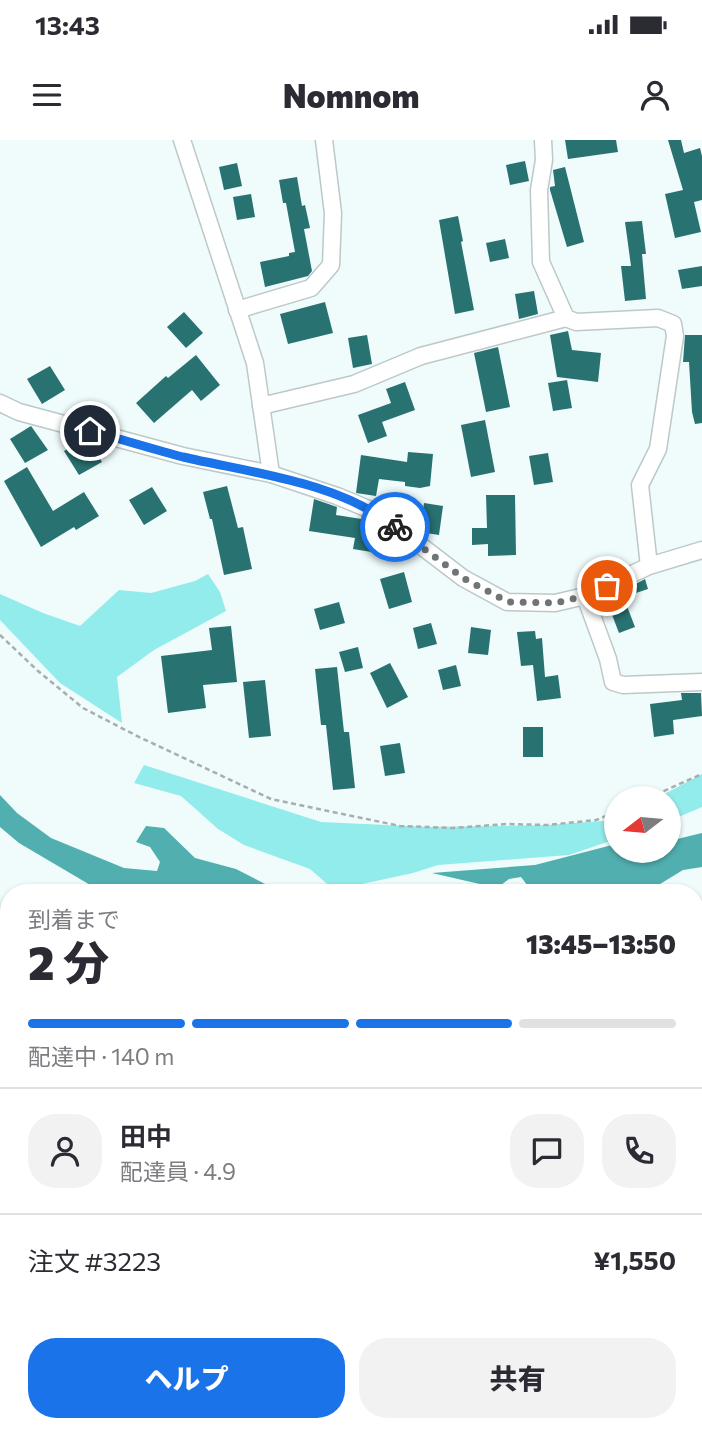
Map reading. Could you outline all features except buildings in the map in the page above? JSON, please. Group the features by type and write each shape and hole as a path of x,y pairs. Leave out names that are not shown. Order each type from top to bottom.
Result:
{"street":[{"path":"182,140 255,363 271,474"},
{"path":"237,310 311,288 331,265 333,213 324,140"},
{"path":"543,140 544,160 539,190 541,262 566,318"},
{"path":"261,406 354,384 421,356 566,318 576,322 658,318 673,324 675,337 658,449 640,485 649,566"},
{"path":"0,403 19,412 183,457 271,474 337,496 378,513 463,578 508,602 555,603 585,596 649,566 702,550"},
{"path":"585,596 608,659 613,682 623,685 702,682"}],"path":[{"path":"0,635 83,708 136,736 271,799 400,826 453,828 507,824 547,825 604,817"},
{"path":"675,786 702,774"}],"shaded area":[{"path":"208,574 220,592 226,611 154,650 117,677 122,723 60,683 0,620 0,594 80,626 119,590 151,593 195,581"},
{"path":"144,765 321,822 430,827 547,825 604,821 604,843 569,855 438,865 362,884 327,884 310,869 244,845 218,829 181,796 134,783"},
{"path":"702,774 702,807 681,816 680,786"},
{"path":"0,795 17,813 51,838 124,868 157,871 160,862 150,847 136,842 146,826 164,828 195,858 236,869 265,884 89,884 19,843 0,827"},
{"path":"702,833 702,867 683,870 660,884 526,884 521,877 509,879 502,884 480,884 432,873 535,865 604,847 604,863 681,863 681,838"}],"way so far":[{"path":"395,527 463,578 508,602 555,603 585,596 607,586"}],"route":[{"path":"90,431 183,457 271,474 378,513 395,527"}]}
